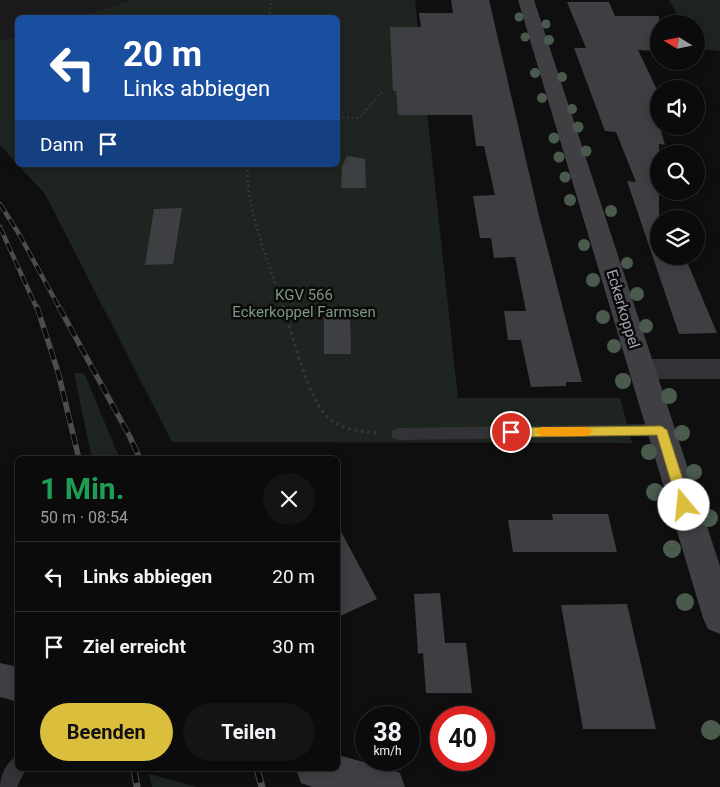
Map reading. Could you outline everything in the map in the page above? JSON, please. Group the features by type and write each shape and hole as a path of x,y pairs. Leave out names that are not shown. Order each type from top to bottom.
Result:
{"street":[{"name":"Eckerkoppel","path":"526,0 720,618"},
{"path":"642,369 720,369"},
{"path":"0,680 15,684"},
{"path":"323,771 386,787"}],"lane":[{"path":"398,434 661,430"},
{"path":"6,787 15,770"}],"path":[{"path":"269,15 271,0"},
{"path":"340,118 359,118 382,92"},
{"path":"248,167 246,174 252,210 313,398 329,419 353,431 398,434"}],"shaded area":[{"path":"0,0 132,0 83,15 15,15 15,37 0,41"}],"green space":[{"name":"KGV 566 Eckerkoppel Farmsen","path":"132,0 415,0 458,398 620,398 632,443 172,442 45,194 20,167 340,167 340,15 83,15"},
{"path":"669,0 720,0 720,51 705,50 705,15 678,15"},
{"path":"15,37 15,162 0,145 0,41"},
{"path":"74,373 84,373 119,456 91,456"},
{"path":"149,774 197,787 152,787"}],"building":[{"path":"451,0 489,0 539,216 582,382 566,382 566,386 531,387 521,340 508,340 504,311 526,311 515,257 494,258 491,238 480,238 473,196 495,195 484,146 476,146 472,115 398,115 396,91 393,91 390,27 421,27 419,13 453,13"},
{"path":"567,2 609,2 615,16 650,16 650,51 638,50 652,80 650,80 650,135 662,135 665,145 650,145 650,200 659,200 659,210 650,210 650,249 627,181 636,182 616,132 605,131 574,48 586,48"},
{"path":"347,156 365,159 366,188 341,188 342,166"},
{"path":"182,208 173,264 145,265 154,209"},
{"path":"656,265 688,265 717,333 679,334"},
{"path":"350,313 351,354 324,354 324,314"},
{"path":"552,514 608,514 617,552 513,552 508,520 553,520"},
{"path":"340,530 377,599 340,616"},
{"path":"440,593 445,643 466,643 472,693 426,693 423,653 418,654 414,594"},
{"path":"627,604 656,729 583,729 561,605"}],"railway":[{"path":"0,204 19,234 60,309"},
{"path":"0,227 37,309"},
{"path":"37,307 58,372 78,456"},
{"path":"59,307 139,456"},
{"path":"134,771 137,787"},
{"path":"258,771 262,787"}],"slow traffic":[{"path":"541,432 587,431"}],"route":[{"path":"511,432 661,430 684,505"}]}
